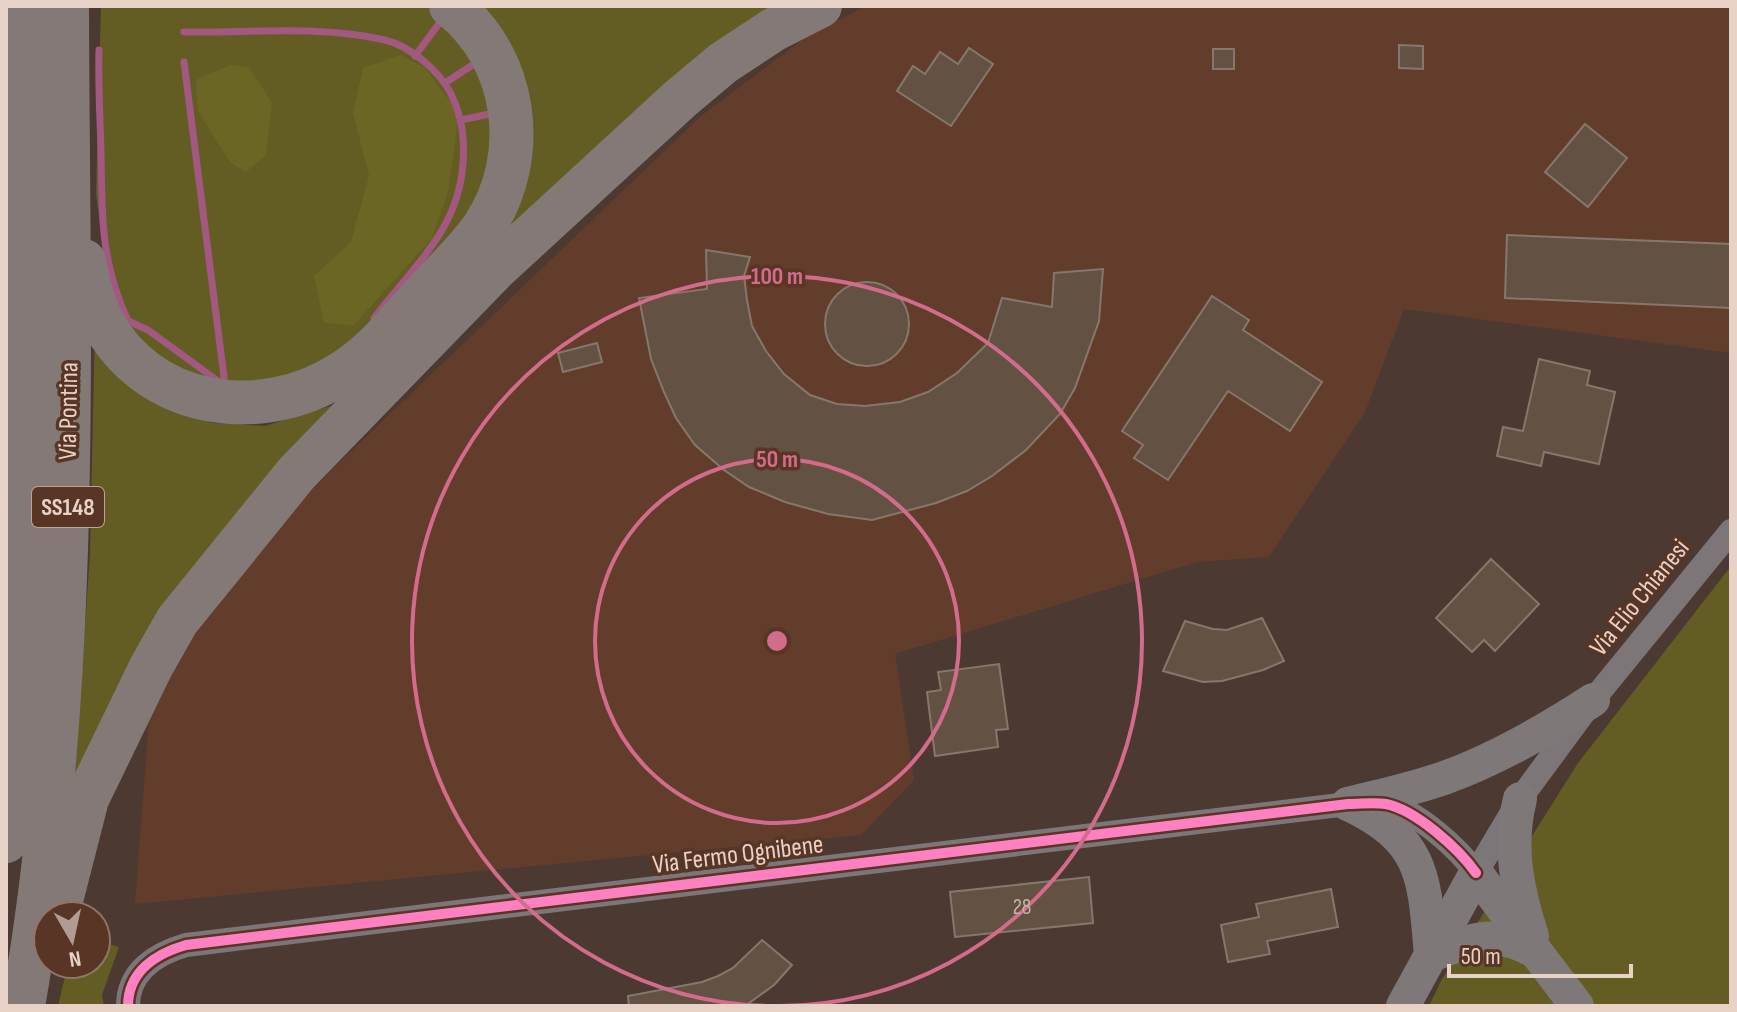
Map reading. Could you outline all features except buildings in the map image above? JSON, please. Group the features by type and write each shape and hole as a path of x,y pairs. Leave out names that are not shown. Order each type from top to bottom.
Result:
{"highway":[{"name":"Via Pontina","path":"23,1006 50,794 65,592 70,396 48,139 27,6"},
{"name":"Via Pontina","path":"6,841 29,544 31,397 48,139 67,6"},
{"path":"48,139 102,322 121,348 153,378 190,396 244,404 302,393 342,374 376,346 471,243 497,203 509,166 511,148 508,97 494,58 479,34 451,6"},
{"path":"61,900 87,799 151,667 177,621 296,474 495,269 680,99 723,63 773,30 820,6"},
{"path":"6,256 48,139"},
{"path":"37,1006 43,980"}],"street":[{"name":"Via Elio Chianesi","path":"1476,873 1520,799 1593,700 1731,531"},
{"path":"1348,804 1419,786 1464,770 1542,731 1593,700"},
{"path":"1520,799 1514,831 1515,867 1522,904 1537,952"},
{"path":"1348,804 1383,823 1414,855 1425,894 1431,955"},
{"name":"Via Fermo Ognibene","path":"128,1006 129,989 140,971 162,953 196,943 1348,804 1385,804 1403,811 1459,852 1476,873"},
{"path":"1403,1006 1476,873 1577,1006"},
{"path":"1431,955 1462,943 1493,937 1520,942 1537,952"}],"shaded area":[{"path":"101,6 426,6 460,34 486,81 494,177 467,232 343,360 228,396 147,359 109,292 96,194"},
{"path":"459,6 782,6 492,256 523,144"},
{"path":"866,6 1731,6 1731,353 1404,309 1365,412 1269,557 1197,562 895,654 914,780 861,835 135,904 151,693 275,524 701,116 809,35"},
{"path":"400,55 425,68 459,113 448,192 432,238 354,325 324,323 314,276 351,242 369,175 353,113 363,68"},
{"path":"230,65 249,67 272,103 266,155 246,172 230,162 198,111 196,80"},
{"path":"95,324 170,409 214,423 265,426 350,400 72,815 90,554"},
{"path":"1731,566 1731,1006 1429,1006 1442,979 1578,763"},
{"path":"112,945 119,947 112,967"},
{"path":"64,980 107,980 102,995 104,1006 58,1006"}],"waterway":[{"path":"415,56 441,21"},
{"path":"184,32 310,31 360,35 394,43 413,53 431,67 445,84 462,127 464,154 460,187 453,208 431,247 374,318"},
{"path":"99,50 104,237 119,299 128,321 148,330 222,384"},
{"path":"184,62 225,385"},
{"path":"445,83 477,62"},
{"path":"461,120 494,113"}],"cycle path":[{"path":"128,1006 133,983 145,966 186,945 1348,804 1386,804 1410,814 1448,842 1476,873"}]}
